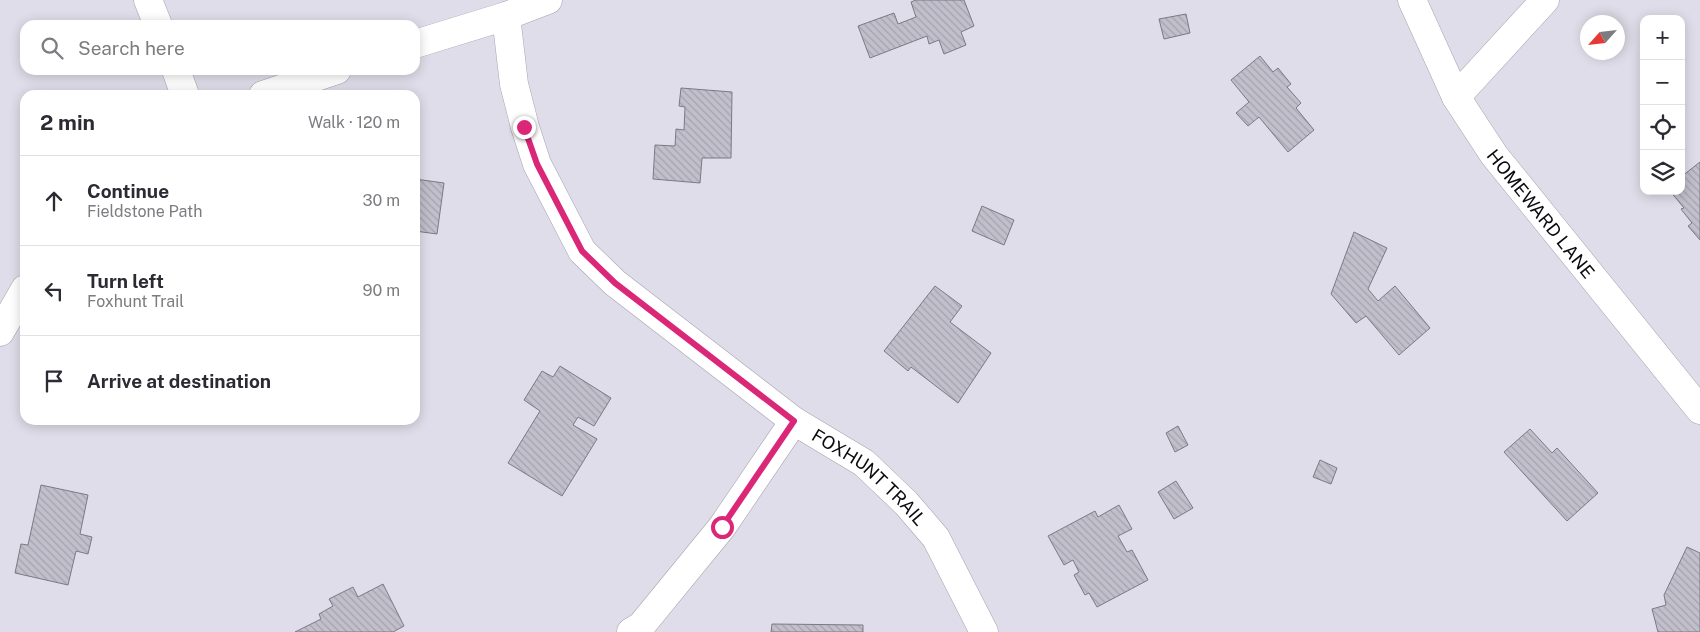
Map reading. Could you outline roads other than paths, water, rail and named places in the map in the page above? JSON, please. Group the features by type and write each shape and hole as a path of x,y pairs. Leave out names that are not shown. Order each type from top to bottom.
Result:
{"street":[{"path":"148,0 156,20"},
{"path":"420,42 506,16 548,0"},
{"name":"HOMEWARD LANE","path":"1412,0 1456,97 1494,155 1700,410"},
{"path":"1456,97 1545,0"},
{"name":"FOXHUNT TRAIL","path":"506,16 514,84 524,127 537,164 582,251 615,283 794,421 864,463 906,503 936,538 984,632"},
{"path":"178,75 184,90"},
{"path":"277,90 322,75"},
{"path":"632,632 641,626 722,527 794,421"}]}
